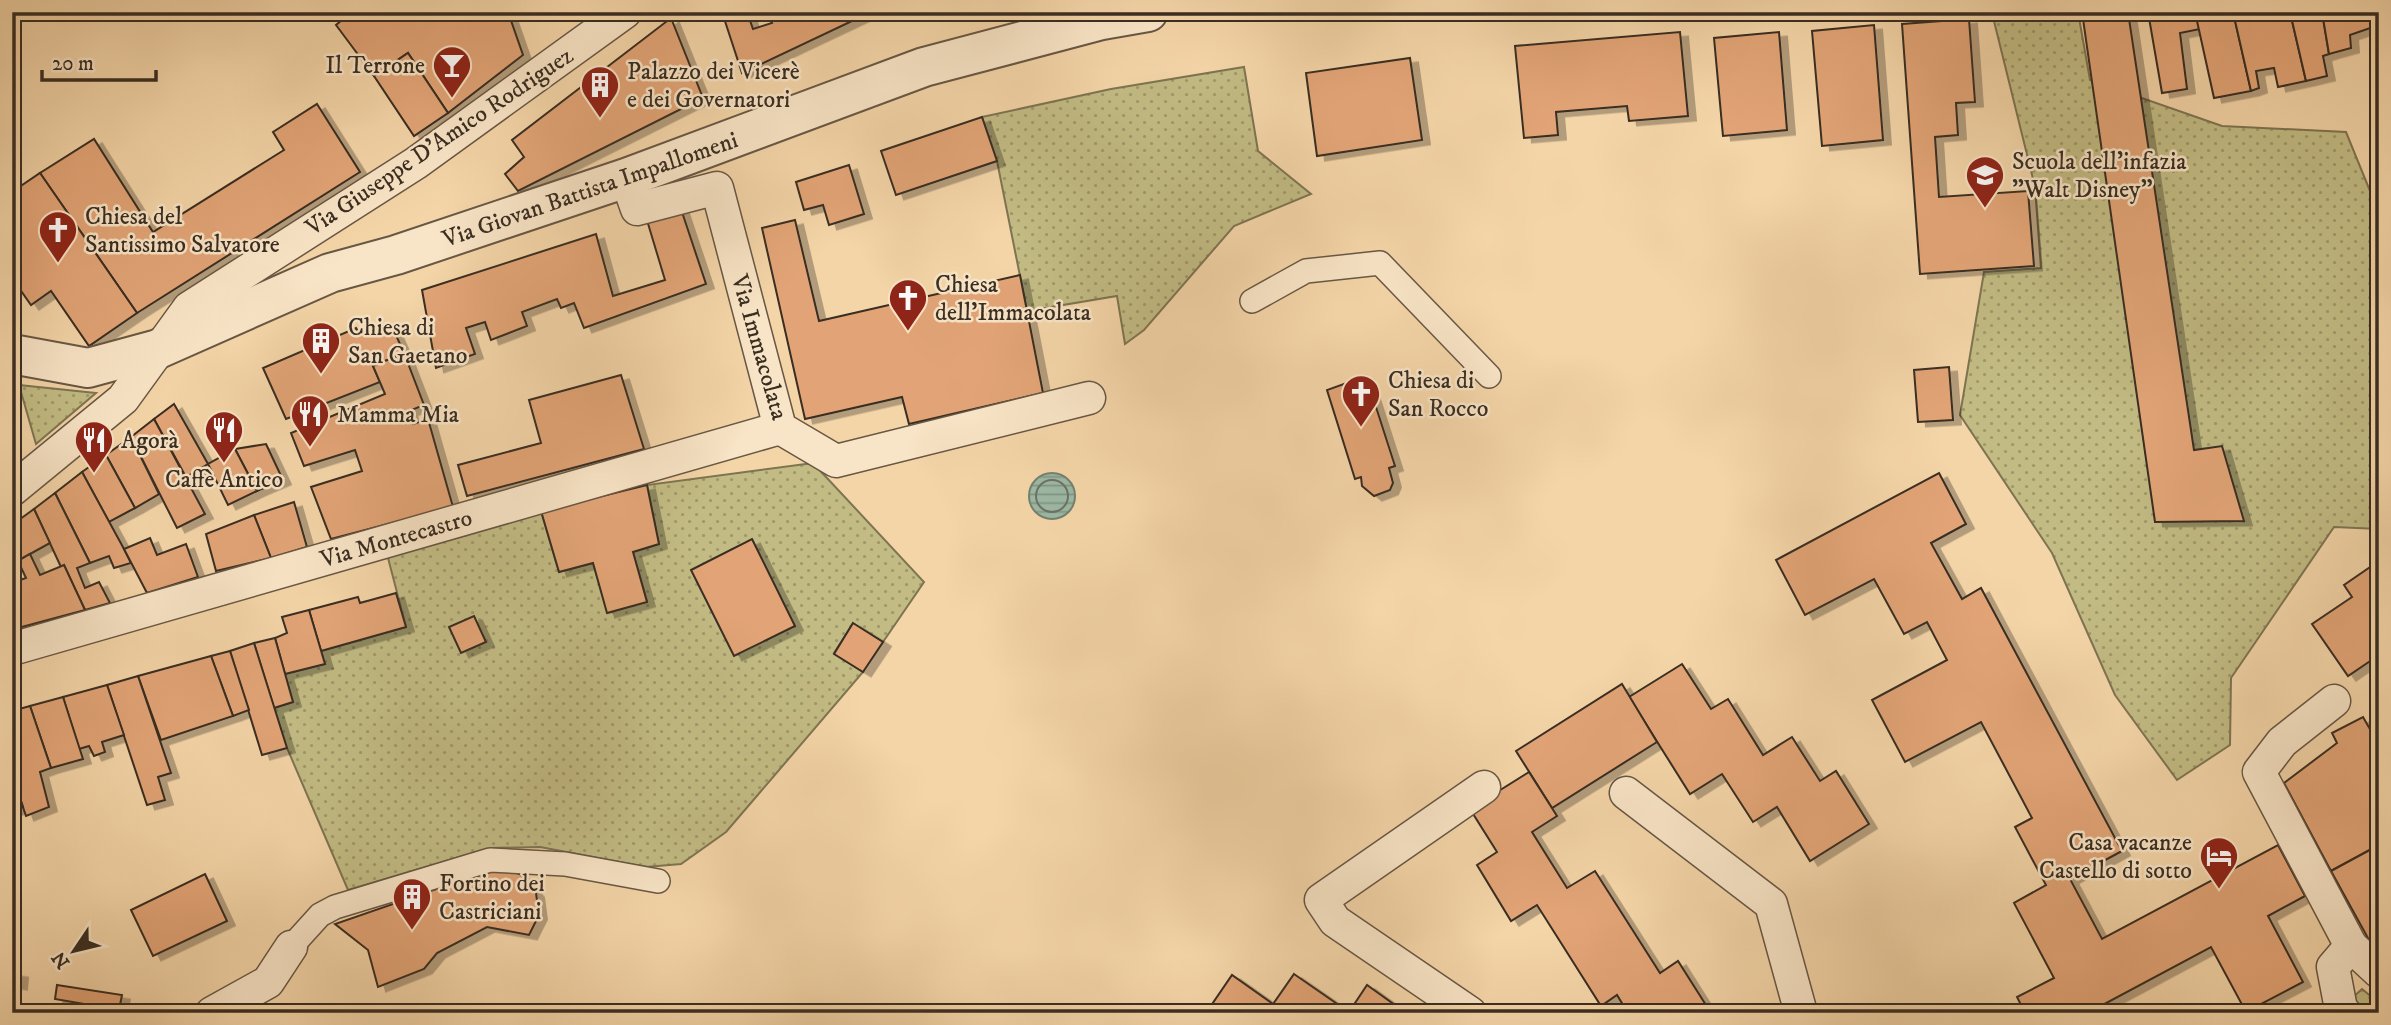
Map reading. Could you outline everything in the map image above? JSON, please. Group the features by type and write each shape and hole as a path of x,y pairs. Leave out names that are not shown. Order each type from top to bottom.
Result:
{"street":[{"name":"Via Giuseppe D'Amico Rodriguez","path":"15,485 123,399 189,308 416,163 625,12"},
{"name":"Via Giovan Battista Impallomeni","path":"12,354 88,368 158,349 330,273 396,255 626,178 925,67 1102,20 1148,12"},
{"name":"Via Immacolata","path":"626,178 637,209 717,188 780,428 836,461 1089,398"},
{"path":"1252,301 1306,271 1380,263 1489,376"},
{"name":"Via Montecastro","path":"12,649 780,428"},
{"path":"2334,701 2282,742 2259,772 2351,946 2379,972"},
{"path":"1470,1013 1335,921 1321,900 1484,787"},
{"path":"1626,793 1771,904 1801,1013"},
{"path":"212,1013 268,982 291,947 320,915 335,907 490,860 565,864 658,881"},
{"path":"2345,1013 2341,1009 2333,967 2351,946"}],"shaded area":[{"path":"2078,12 2090,80 2222,126 2346,132 2379,213 2379,529 2334,527 2231,678 2230,745 2177,780 2115,695 2052,553 1960,415 1984,272 2041,268 2035,187 1992,13"},
{"path":"1244,67 1258,151 1311,194 1234,226 1144,330 1125,344 1117,296 1027,311 997,161 982,117 1111,89"},
{"path":"19,385 96,393 36,444"},
{"path":"813,463 924,582 883,642 853,624 834,653 863,672 726,832 681,864 646,867 540,847 490,848 348,890 287,748 274,708 293,702 285,674 325,664 321,651 406,627 387,554 541,511 559,572 593,563 608,613 647,601 633,552 659,544 647,485"},
{"path":"2362,989 2379,1003 2379,1013 2363,1013 2351,999"}],"water":[{"path":"1052,473 1068,480 1075,496 1068,512 1052,519 1036,512 1029,496 1036,480"}],"building":[{"path":"338,12 442,12 443,15 449,12 508,12 523,55 448,113 408,53 374,76 336,25 342,20"},
{"path":"722,12 747,12 753,29 772,23 767,12 871,12 742,73"},
{"path":"2082,12 2128,12 2194,450 2222,446 2244,521 2155,522"},
{"path":"2148,12 2195,12 2200,29 2180,33 2187,89 2162,93"},
{"path":"2195,12 2233,12 2251,91 2214,98"},
{"path":"2233,12 2290,12 2306,81 2278,87 2274,68 2256,71 2259,88 2251,91"},
{"path":"2290,12 2322,12 2329,54 2323,56 2327,76 2306,81"},
{"path":"2322,12 2379,12 2379,25 2350,35 2351,48 2329,54"},
{"name":"Palazzo dei Vicerè e dei Governatori","path":"671,18 703,98 518,191 505,174 524,157 512,140"},
{"path":"1969,19 1975,102 1956,103 1958,135 1935,137 1939,197 2028,191 2034,266 1920,274 1902,24"},
{"path":"1874,25 1883,140 1822,146 1812,31"},
{"path":"1680,32 1688,116 1629,121 1627,106 1556,112 1558,135 1524,138 1515,46"},
{"path":"1779,32 1787,130 1723,136 1714,38"},
{"path":"408,53 448,113 414,136 374,76"},
{"path":"1410,58 1422,140 1317,156 1306,73"},
{"path":"317,104 360,172 137,313 40,173 94,139 153,232 284,150 273,132"},
{"path":"982,117 997,161 896,195 881,151"},
{"path":"849,165 864,214 829,225 823,205 804,210 796,182"},
{"name":"Chiesa del Santissimo Salvatore","path":"40,173 137,313 89,346 51,291 31,305 12,278 12,250 19,245 12,236 12,192"},
{"path":"680,206 706,284 584,328 574,303 561,308 557,299 522,312 527,326 491,340 485,322 466,328 475,354 436,368 422,290 596,234 613,296 665,280 646,217"},
{"name":"Chiesa dell'Immacolata","path":"795,220 819,321 1020,275 1043,393 909,424 902,397 805,419 762,228"},
{"name":"Chiesa di San Gaetano","path":"391,324 404,353 373,366 380,382 286,419 263,368 356,328 359,333"},
{"path":"404,353 424,405 409,411 413,424 428,419 453,507 331,539 311,487 362,471 355,450 304,466 291,433 385,394 373,366"},
{"path":"1949,367 1953,420 1918,422 1914,370"},
{"path":"621,375 644,449 467,496 458,465 541,443 529,400"},
{"name":"Chiesa di San Rocco","path":"1366,376 1395,466 1389,468 1393,483 1390,490 1374,496 1362,486 1361,477 1355,479 1327,390"},
{"path":"174,404 208,464 186,477 154,419"},
{"path":"154,419 205,514 177,528 131,437"},
{"path":"131,437 159,494 135,508 106,455"},
{"path":"266,444 283,480 257,491 235,449"},
{"path":"235,449 257,491 228,505 208,464"},
{"path":"106,455 135,508 109,522 82,472"},
{"path":"82,472 131,563 114,568 109,556 90,563 55,493"},
{"path":"1939,473 1966,524 1931,543 1962,599 1981,588 2122,851 2070,879 2102,939 2278,845 2305,896 2268,916 2303,982 2246,1012 2211,947 2095,1009 2097,1013 2025,1013 2017,997 2054,978 2014,903 2046,885 2015,827 2032,818 1981,722 1905,762 1872,700 1947,660 1927,622 1904,634 1874,579 1805,615 1776,560"},
{"path":"647,485 659,544 633,552 647,602 607,613 593,563 559,572 541,511"},
{"path":"55,493 90,563 77,568 85,588 99,582 110,603 85,610 64,565 61,567 34,509"},
{"path":"294,502 307,547 271,558 254,515"},
{"path":"34,509 50,543 12,564 12,525"},
{"path":"254,515 271,558 216,571 206,534"},
{"path":"150,538 157,555 186,544 198,577 147,593 124,549"},
{"path":"752,539 795,626 734,656 691,570"},
{"path":"30,554 40,575 64,565 85,610 18,628 12,614 12,583 26,578 18,561"},
{"path":"2379,561 2379,655 2348,676 2312,624 2352,597 2344,585"},
{"path":"396,593 406,627 321,651 309,610 358,597 360,603"},
{"path":"309,610 325,664 285,674 275,638 287,633 282,617"},
{"path":"474,616 486,642 461,653 449,627"},
{"path":"853,623 883,642 863,672 834,654"},
{"path":"275,638 293,702 274,708 254,643"},
{"path":"254,643 287,748 262,755 230,651"},
{"path":"230,651 249,710 233,716 211,656"},
{"path":"211,656 233,716 161,740 138,676"},
{"path":"1682,664 1711,709 1728,699 1763,755 1792,737 1820,781 1836,771 1869,824 1810,861 1777,807 1753,822 1722,774 1690,794 1629,697"},
{"path":"138,676 171,773 158,777 165,800 147,805 107,685"},
{"path":"1622,684 1657,742 1552,808 1516,751"},
{"path":"107,685 124,735 102,742 105,752 94,756 89,746 79,749 63,697"},
{"path":"63,697 83,759 51,768 30,706"},
{"path":"30,706 51,768 40,772 49,807 26,816 12,775 12,711"},
{"path":"2363,717 2379,745 2379,845 2331,871 2284,783 2337,743 2332,733"},
{"path":"1529,772 1557,816 1532,832 1567,888 1595,871 1660,973 1678,961 1711,1013 1628,1013 1617,995 1601,1006 1537,905 1511,921 1477,865 1497,852 1470,809"},
{"path":"12,775 23,807 12,811"},
{"path":"2379,845 2379,950 2369,940 2331,871"},
{"name":"Fortino dei Castriciani","path":"497,868 520,874 536,893 539,915 529,935 487,927 437,953 424,969 378,987 368,950 335,924"},
{"path":"205,874 227,921 153,956 131,910"},
{"path":"12,972 20,973 19,985 12,984"},
{"path":"1294,974 1349,1012 1367,985 1406,1013 1206,1013 1232,975 1273,1004"},
{"path":"57,985 122,995 119,1010 55,999"}],"place":[{"name":"Il Terrone","path":"452,99"},
{"name":"Palazzo dei Vicerè e dei Governatori","path":"600,119"},
{"name":"Scuola dell'infazia \"Walt Disney\"","path":"1985,209"},
{"name":"Chiesa del Santissimo Salvatore","path":"58,264"},
{"name":"Chiesa dell'Immacolata","path":"908,332"},
{"name":"Chiesa di San Gaetano","path":"321,375"},
{"name":"Chiesa di San Rocco","path":"1361,428"},
{"name":"Mamma Mia","path":"310,448"},
{"name":"Caffè Antico","path":"224,464"},
{"name":"Agorà","path":"94,474"},
{"name":"Casa vacanze Castello di sotto","path":"2219,890"},
{"name":"Fortino dei Castriciani","path":"412,931"}]}
